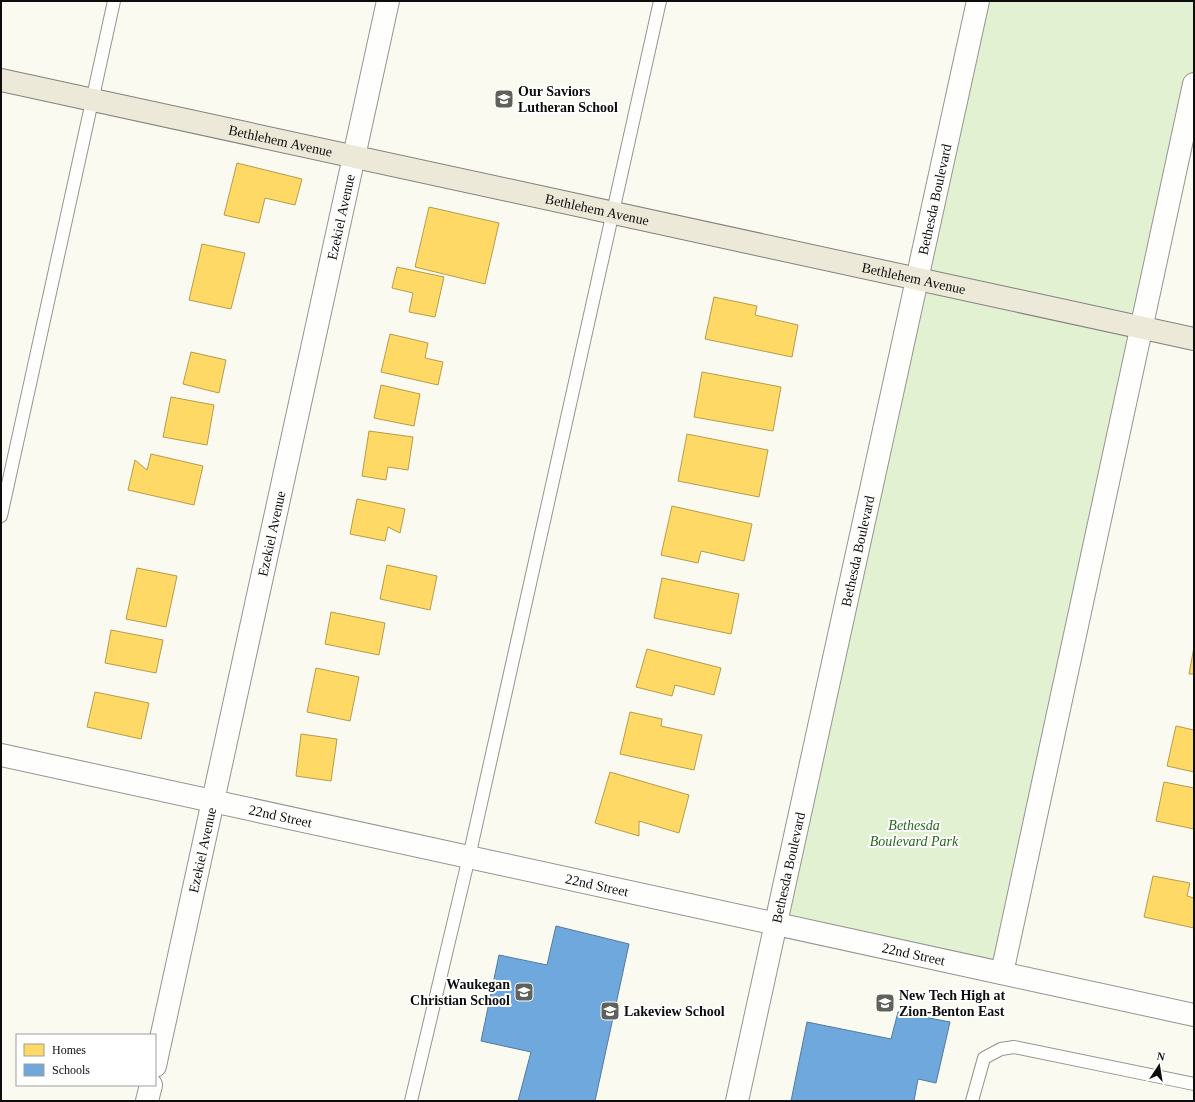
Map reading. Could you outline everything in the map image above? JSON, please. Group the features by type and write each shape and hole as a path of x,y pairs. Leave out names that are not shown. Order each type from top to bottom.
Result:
{"main road":[{"name":"Bethlehem Avenue","path":"1,80 1194,339"}],"street":[{"name":"Ezekiel Avenue","path":"156,1061 388,1"},
{"name":"Bethesda Boulevard","path":"737,1101 978,1"},
{"path":"1002,973 1194,84"},
{"name":"22nd Street","path":"1,755 1194,1015"},
{"path":"147,1101 151,1086"}],"lane":[{"path":"1,516 114,1"},
{"path":"411,1101 469,857 660,1"},
{"path":"972,1101 984,1058 1001,1049 1014,1047 1194,1084"}],"green space":[{"name":"Bethesda Boulevard Park","path":"979,1 1194,1 1194,84 1002,973 776,923"}],"building: Homes":[{"path":"237,163 302,179 295,205 265,198 259,223 224,215"},
{"path":"429,207 499,223 485,284 415,267"},
{"path":"202,244 245,253 231,309 189,300"},
{"path":"397,267 444,277 435,317 409,312 413,293 392,288"},
{"path":"714,297 757,306 755,315 798,325 792,357 705,339"},
{"path":"390,334 428,343 425,358 443,362 438,385 381,372"},
{"path":"191,352 226,360 219,393 183,384"},
{"path":"702,372 781,387 773,431 694,417"},
{"path":"381,385 420,394 414,426 374,418"},
{"path":"171,397 214,405 207,445 163,437"},
{"path":"369,431 413,437 408,470 388,467 386,480 362,476"},
{"path":"687,434 768,450 759,497 678,481"},
{"path":"151,454 203,466 194,505 128,490 135,460 147,470"},
{"path":"357,499 405,509 400,533 388,527 385,541 350,534"},
{"path":"672,506 752,524 744,561 701,551 698,563 661,555"},
{"path":"387,565 437,576 430,610 380,599"},
{"path":"137,568 177,576 166,627 126,619"},
{"path":"662,578 739,594 731,634 654,618"},
{"path":"331,612 385,623 379,655 325,644"},
{"path":"111,630 163,640 156,673 105,663"},
{"path":"1194,647 1194,674 1189,674"},
{"path":"647,649 721,668 714,695 675,685 672,696 636,687"},
{"path":"316,668 359,677 350,721 307,712"},
{"path":"95,692 149,703 141,739 87,727"},
{"path":"630,712 662,719 661,726 702,735 694,770 620,754"},
{"path":"1176,726 1194,730 1194,772 1167,766"},
{"path":"301,734 337,739 331,781 296,776"},
{"path":"610,772 689,795 679,833 639,821 639,836 595,823"},
{"path":"1164,782 1194,788 1194,829 1156,821"},
{"path":"1153,876 1190,883 1187,896 1194,898 1194,928 1144,917"}],"building: Schools":[{"path":"556,926 629,944 595,1101 518,1101 531,1052 481,1041 499,955 547,965"},
{"name":"New Tech High at Zion-Benton East","path":"898,1012 950,1022 936,1083 918,1079 914,1101 791,1101 807,1022 891,1039"}],"place":[{"name":"Our Saviors Lutheran School","path":"504,99"},
{"name":"Waukegan Christian School","path":"524,992"},
{"name":"New Tech High at Zion-Benton East","path":"885,1003"},
{"name":"Lakeview School","path":"610,1011"}]}
